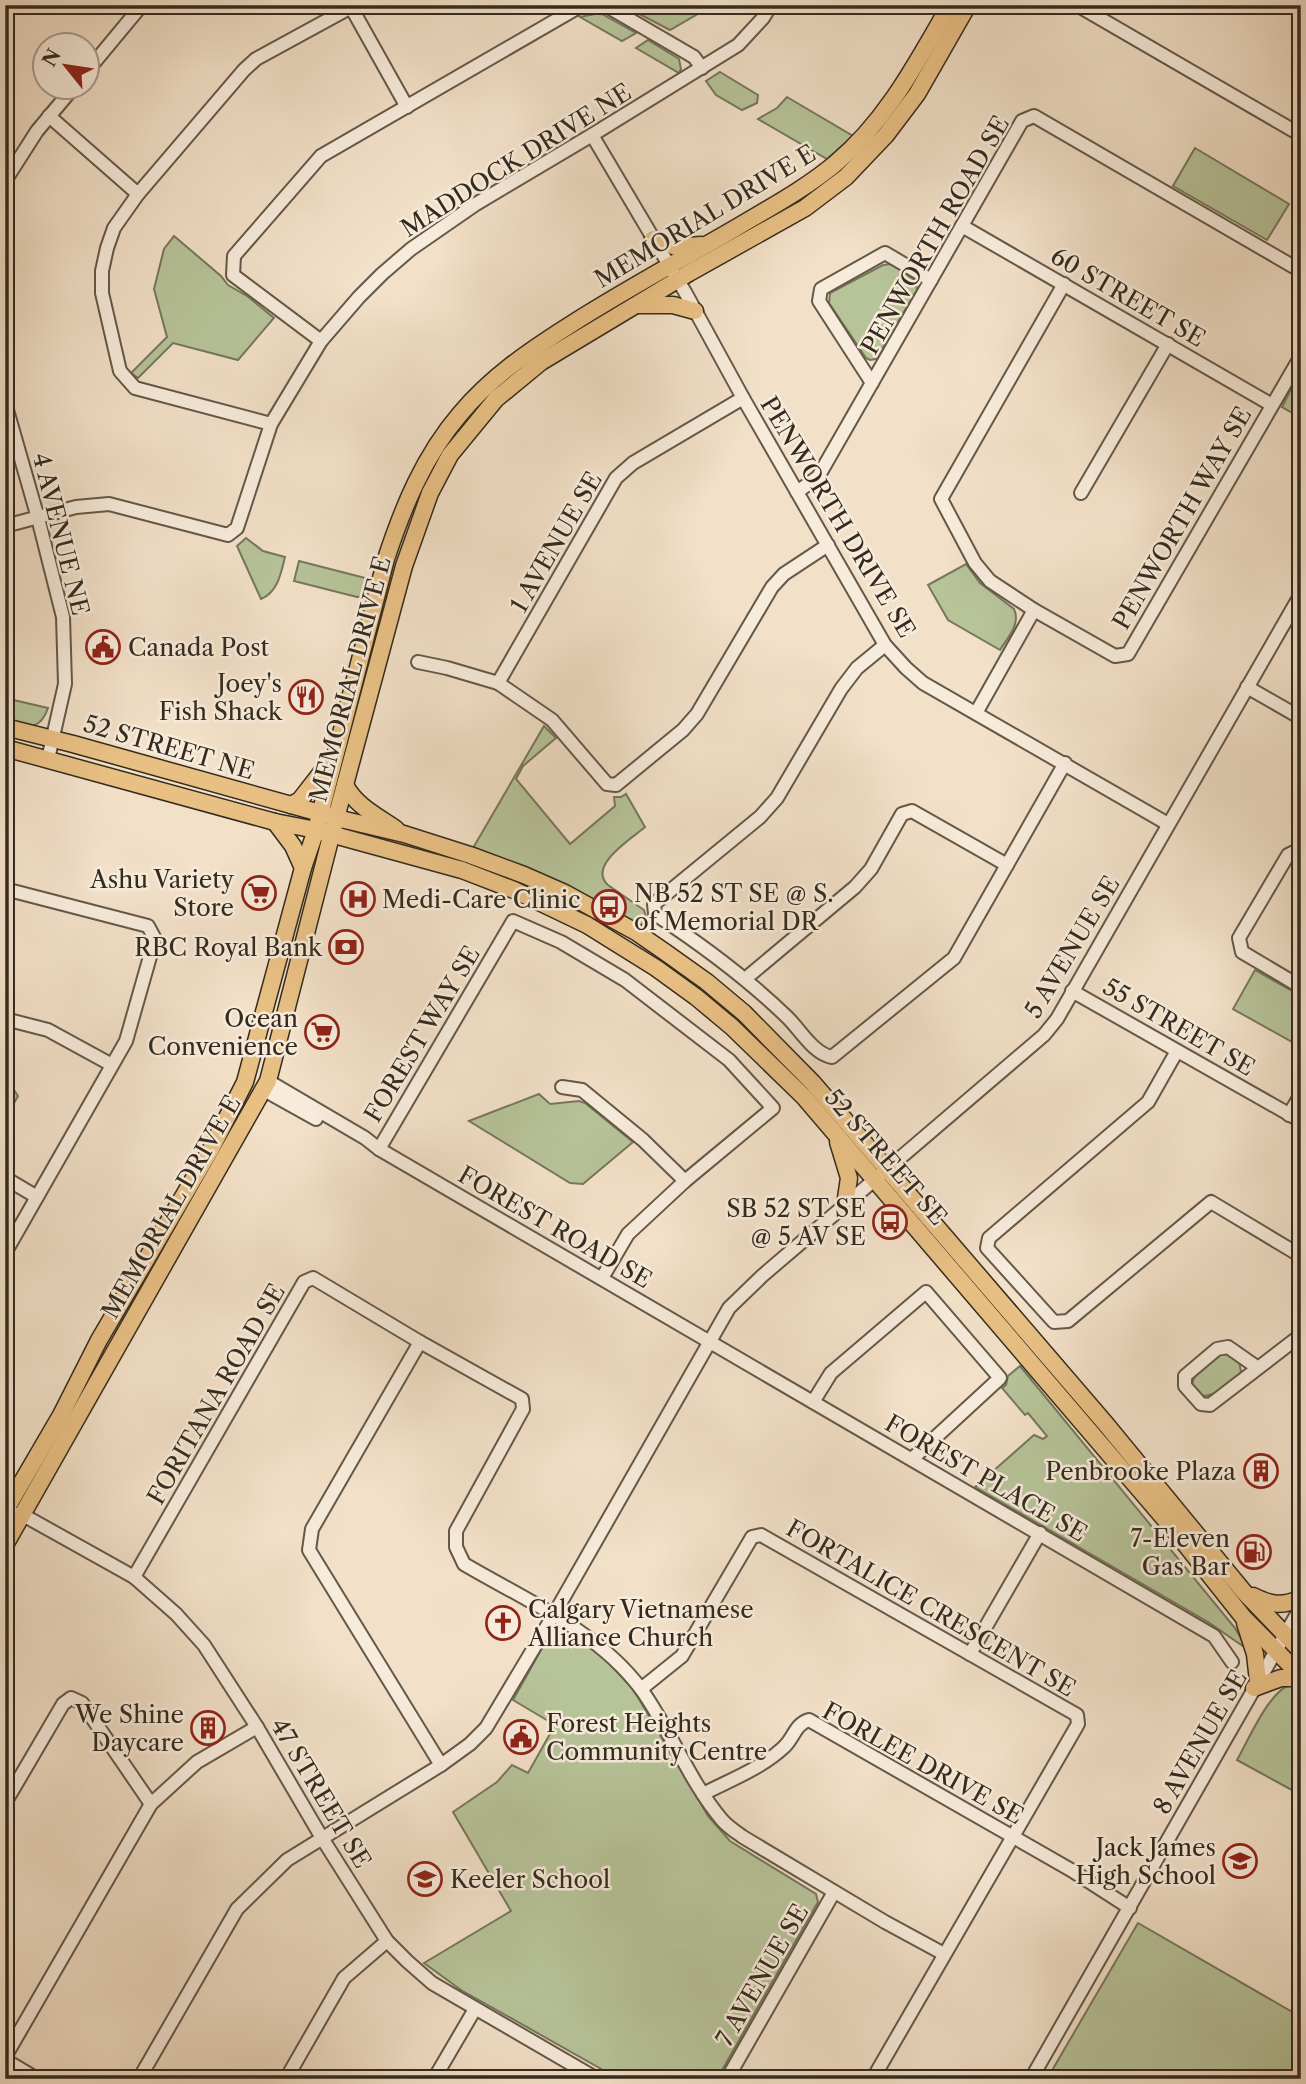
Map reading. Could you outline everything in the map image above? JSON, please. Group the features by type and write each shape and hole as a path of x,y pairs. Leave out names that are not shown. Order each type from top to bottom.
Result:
{"main road":[{"name":"MEMORIAL DRIVE E","path":"328,815 345,785 416,527 450,455 496,399 522,376 586,334 638,305 707,245 802,189 837,162 868,132 900,91 950,5"},
{"name":"MEMORIAL DRIVE E","path":"7,1504 61,1415 99,1340 211,1149 245,1082 303,867 323,832 328,815 334,757 390,546 414,485 436,446 467,406 511,363 602,304 673,273 805,208 846,177 886,135 917,94 968,5"},
{"path":"653,239 676,247 707,245"},
{"path":"638,305 673,305 695,311"},
{"name":"52 STREET NE","path":"5,727 328,815"},
{"name":"52 STREET NE","path":"5,748 275,822 323,832"},
{"path":"291,805 300,800 334,757"},
{"path":"345,785 360,805 404,834"},
{"name":"52 STREET SE","path":"328,815 404,834 470,855 547,885 594,908 665,952 744,1013 813,1083 881,1174 1174,1530 1243,1618 1301,1677"},
{"path":"275,822 293,846 303,867"},
{"name":"MEMORIAL DRIVE E","path":"5,1545 266,1085 321,876 323,832"},
{"name":"52 STREET SE","path":"323,832 462,870 555,909 656,968 732,1027 804,1097 835,1133 881,1174 1105,1423 1244,1591 1301,1651"},
{"path":"321,876 337,853 355,841"},
{"path":"835,1133 849,1178 845,1205"},
{"path":"1244,1591 1269,1604 1280,1605 1301,1598"},
{"path":"1243,1618 1255,1654 1256,1685 1281,1678 1301,1677"}],"street":[{"path":"321,341 233,275 234,256 321,156 584,5"},
{"path":"605,5 694,57 702,68"},
{"name":"MADDOCK DRIVE NE","path":"38,518 76,507 109,504 228,535 237,528 271,424 321,341 359,297 411,249 476,204 738,45 763,18 771,5"},
{"path":"1077,5 1301,135"},
{"path":"271,424 135,388 120,370 102,293 107,248 114,228 138,194 256,59 353,6 407,107"},
{"path":"102,52 136,7"},
{"path":"5,181 61,102"},
{"path":"49,116 138,194"},
{"name":"PENWORTH ROAD SE","path":"797,492 818,477 1023,121 1034,116 1301,271"},
{"name":"PENWORTH DRIVE SE","path":"592,135 885,645 923,683 1168,824"},
{"name":"60 STREET SE","path":"962,226 1272,405"},
{"path":"872,383 820,301 821,289 885,253 931,280"},
{"name":"PENWORTH WAY SE","path":"1064,284 941,499 975,563 990,581 1034,610 1115,656 1128,654 1272,405"},
{"path":"1081,494 1168,344"},
{"path":"1272,405 1301,356"},
{"name":"1 AVENUE SE","path":"498,683 616,478 633,463 743,398"},
{"name":"4 AVENUE NE","path":"5,403 63,617 65,684 48,759"},
{"path":"5,526 38,518"},
{"path":"418,662 498,683 552,720 607,784 617,785 683,730 697,714 772,587 784,574 828,545"},
{"name":"5 AVENUE SE","path":"139,2079 237,1909 287,1860 441,1765 470,1744 485,1728 553,1616 729,1308 746,1290 1044,1035 1057,1019 1301,594"},
{"path":"976,713 1034,610"},
{"path":"885,645 857,668 841,689 777,798 760,817 654,904 654,914 699,942 745,979 823,1055 832,1056 954,958 1065,763"},
{"path":"1247,687 1301,718"},
{"path":"745,979 855,887 871,869 902,814 912,811 1007,865"},
{"path":"1301,852 1298,850 1288,855 1239,938 1242,952 1301,987"},
{"path":"5,889 148,926 155,939 126,1041 5,1253"},
{"name":"FOREST WAY SE","path":"379,1149 513,921 561,942 625,980 729,1060 773,1108 685,1181 628,1234 602,1278"},
{"name":"55 STREET SE","path":"1072,991 1295,1118"},
{"path":"5,1019 48,1030 112,1065"},
{"path":"1177,1051 1148,1102 989,1238 987,1248 1054,1322 1068,1321 1210,1202 1301,1256"},
{"name":"FOREST ROAD SE","path":"266,1085 362,1145 379,1149 709,1342"},
{"path":"562,1087 582,1090 643,1140 685,1181"},
{"path":"1295,1118 1301,1094"},
{"path":"5,1178 37,1197"},
{"name":"FORITANA ROAD SE","path":"134,1577 304,1282 313,1278 419,1342 522,1399 523,1409 456,1531 456,1547 464,1564 589,1637 615,1660 641,1689 703,1794 723,1821 743,1837 834,1892 944,1954"},
{"path":"813,1402 831,1373 926,1292 1000,1378 912,1459"},
{"path":"1258,1368 1228,1347 1217,1349 1185,1376 1185,1386 1201,1404 1210,1405 1301,1335"},
{"path":"419,1342 312,1529 309,1550 441,1765"},
{"name":"FOREST PLACE SE","path":"709,1342 1214,1636 1231,1662"},
{"path":"7,1504 23,1514"},
{"name":"47 STREET SE","path":"23,1514 134,1577 176,1614 204,1645 387,1941 432,1983 582,2075 597,2079"},
{"path":"970,1654 1040,1533"},
{"name":"FORTALICE CRESCENT SE","path":"641,1689 682,1656 752,1537 761,1535 1077,1715 1079,1724 875,2075"},
{"name":"8 AVENUE SE","path":"1031,2079 1301,1607"},
{"path":"5,1803 63,1704 71,1698 82,1703 151,1804"},
{"name":"FORLEE DRIVE SE","path":"703,1794 765,1761 786,1746 801,1723 809,1720 1070,1870 1130,1908"},
{"path":"37,2079 5,2059 151,1804 197,1762 257,1727"},
{"name":"7 AVENUE SE","path":"727,2079 834,1892"},
{"path":"286,2079 344,1978 387,1941"},
{"path":"434,2079 475,2009"}],"green space":[{"path":"622,5 710,5 670,30"},
{"path":"600,13 636,33 622,41 580,17"},
{"path":"648,40 679,59 679,73 636,48"},
{"path":"720,72 758,95 757,103 742,110 716,95 706,81"},
{"path":"787,97 853,136 827,159 758,119 777,108"},
{"path":"1195,148 1289,204 1267,240 1173,186"},
{"path":"174,236 228,285 247,296 274,318 238,360 173,343 138,378 131,373 167,337 154,289 164,249"},
{"path":"891,264 916,281 917,290 876,359 870,360 829,303 830,293 883,265"},
{"path":"1291,389 1301,395 1301,418 1282,407"},
{"path":"246,538 263,551 285,557 275,587 261,599 237,546"},
{"path":"299,561 373,580 370,596 357,597 294,581"},
{"path":"966,564 980,583 1014,609 1015,625 1000,650 948,620 928,585"},
{"path":"5,698 48,708 41,721 31,726 5,723"},
{"path":"544,726 556,738 523,766 516,779 570,844 615,806 614,797 626,794 645,827 613,853 603,870 603,878 608,885 644,910 646,917 640,928 473,848"},
{"path":"1255,970 1301,996 1301,1047 1233,1009"},
{"path":"5,1087 14,1090 18,1096 5,1119"},
{"path":"539,1094 550,1104 579,1101 585,1103 633,1142 583,1184 570,1183 469,1121"},
{"path":"1221,1354 1228,1354 1239,1361 1241,1372 1223,1389 1200,1396 1192,1387 1195,1376"},
{"path":"1020,1366 1235,1628 1247,1649 1208,1622 975,1487 1034,1435 1043,1439 1047,1436 1002,1388 1006,1385 1008,1376"},
{"path":"557,1629 566,1629 605,1659 633,1689 708,1816 730,1841 816,1894 818,1902 717,2079 619,2079 461,1990 424,1963 511,1911 453,1812 497,1782 512,1765 528,1773 555,1725 513,1700 550,1634"},
{"path":"1289,1685 1301,1690 1301,1795 1237,1760 1266,1708 1281,1690"},
{"path":"1138,1923 1301,2017 1301,2079 1047,2079"}],"place":[{"name":"Canada Post","path":"103,647"},
{"name":"Joey's Fish Shack","path":"306,697"},
{"name":"Ashu Variety Store","path":"259,893"},
{"name":"Medi-Care Clinic","path":"358,899"},
{"name":"NB 52 ST SE @ S. of Memorial DR","path":"609,907"},
{"name":"RBC Royal Bank","path":"346,947"},
{"name":"Ocean Convenience","path":"322,1032"},
{"name":"SB 52 ST SE @ 5 AV SE","path":"890,1222"},
{"name":"Penbrooke Plaza","path":"1261,1471"},
{"name":"7-Eleven Gas Bar","path":"1254,1552"},
{"name":"Calgary Vietnamese Alliance Church","path":"503,1623"},
{"name":"We Shine Daycare","path":"208,1728"},
{"name":"Forest Heights Community Centre","path":"521,1737"},
{"name":"Jack James High School","path":"1240,1861"},
{"name":"Keeler School","path":"425,1879"}]}
